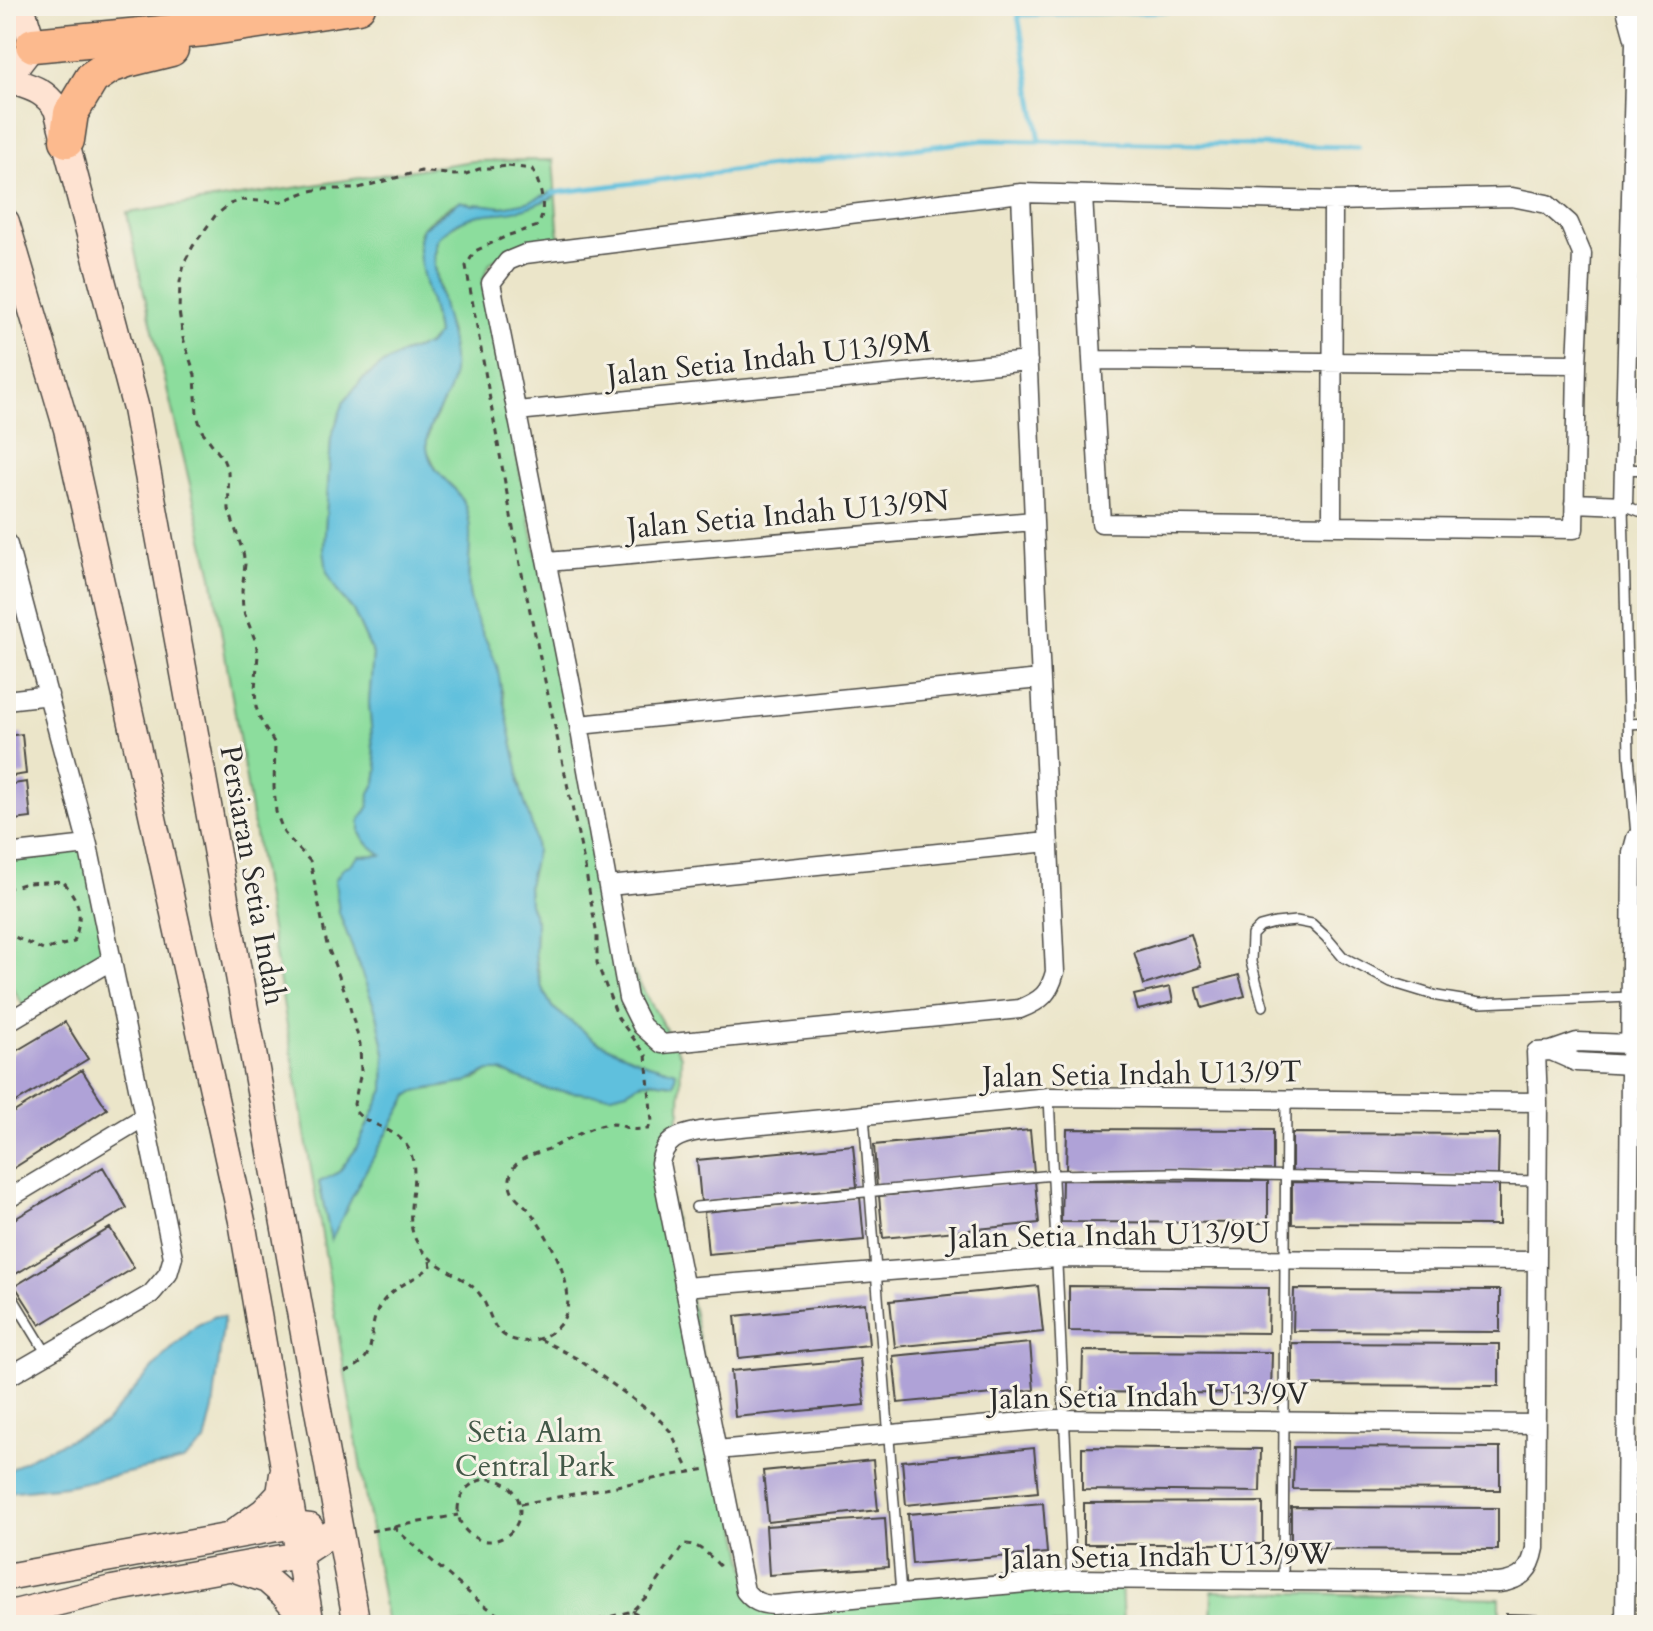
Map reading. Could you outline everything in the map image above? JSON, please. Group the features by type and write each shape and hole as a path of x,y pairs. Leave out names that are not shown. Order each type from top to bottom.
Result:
{"highway":[{"path":"33,45 205,29 358,6"},
{"path":"67,140 71,113 92,78 110,66 194,39 205,29"}],"street":[{"path":"6,80 33,45 21,6"},
{"path":"1574,503 1623,505 1638,266 1635,42 1625,6"},
{"path":"1635,42 1645,6"},
{"name":"Persiaran Setia Indah","path":"6,80 37,90 50,98 57,109 136,409 357,1625"},
{"path":"1021,193 1055,972 1050,988 1037,1002 1020,1009 662,1044 642,1026 628,998 579,725 491,283 508,261 525,254 1021,193 1333,201 1512,197 1547,204 1569,223 1582,254 1574,529 1101,523 1083,195"},
{"path":"1332,526 1333,201"},
{"path":"6,222 70,444 242,1221 311,1625"},
{"path":"1093,360 1577,364"},
{"name":"Jalan Setia Indah U13/9M","path":"517,411 1028,361"},
{"name":"Jalan Setia Indah U13/9N","path":"547,562 1034,521"},
{"path":"6,1378 151,1294 168,1274 173,1257 88,845 7,544"},
{"path":"579,725 1040,679"},
{"path":"6,700 49,695"},
{"path":"1625,1625 1632,853 1642,832"},
{"path":"609,886 1048,842"},
{"path":"6,854 88,845"},
{"path":"6,1023 112,960"},
{"path":"1535,1424 1536,1052 1551,1051 1577,1042 1630,1044"},
{"path":"1551,1051 1576,1062 1631,1065"},
{"name":"Jalan Setia Indah U13/9T","path":"739,1585 718,1458 660,1163 662,1151 683,1134 1049,1097 1538,1102"},
{"path":"6,1200 144,1117"},
{"name":"Jalan Setia Indah U13/9U","path":"684,1287 1057,1258 1537,1261"},
{"name":"Jalan Setia Indah U13/9V","path":"718,1458 888,1434 1064,1419 1535,1424"},
{"name":"Jalan Setia Indah U13/9W","path":"739,1585 753,1600 773,1605 1072,1579 1499,1583 1517,1578 1532,1563 1535,1548 1535,1424"},
{"path":"223,1539 264,1511 280,1494 284,1471"},
{"path":"6,1577 293,1525 338,1529"},
{"path":"6,1615 112,1589 299,1555 338,1529"},
{"path":"230,1568 267,1580 311,1625"}],"lane":[{"path":"1624,469 1647,470"},
{"path":"1642,832 1629,756 1623,505 1647,514"},
{"path":"1629,724 1647,723"},
{"path":"1263,1006 1251,962 1252,935 1260,927 1296,921 1312,924 1343,957 1365,969 1391,982 1437,996 1480,1003 1631,997"},
{"path":"1049,1097 1072,1579"},
{"path":"1283,1581 1286,1099"},
{"path":"864,1115 901,1594"},
{"path":"696,1207 1054,1175 1172,1173 1537,1181"},
{"path":"6,1287 47,1354"}],"path":[{"path":"543,217 540,182 532,169 508,166 454,175 421,171 355,189 306,192 280,202 241,200 215,216 193,246 185,261 180,282 179,311 183,338 195,375 197,415 202,431 228,471 229,510 245,564 243,610 258,655 256,707 275,744 276,812 284,833 310,861 327,945 347,997 360,1044 361,1072 354,1104 356,1112 406,1143 412,1154 414,1172 411,1217 414,1234 429,1257 482,1296 501,1333 529,1342 540,1339 561,1323 569,1309 562,1270 542,1229 509,1184 512,1169 524,1158 601,1126 616,1124 633,1130 648,1129 652,1122 646,1055"},
{"path":"6,889 27,883 63,881 75,896 81,920 74,942 43,950 6,933"},
{"path":"345,1372 359,1366 367,1357 375,1316 382,1303 431,1266 429,1257"},
{"path":"540,1339 578,1359 656,1416 671,1432 690,1472"},
{"path":"521,1504 690,1472 718,1458"},
{"path":"484,1479 500,1480 507,1484 514,1489 521,1504 520,1520 510,1534 495,1542 478,1540 464,1530 458,1515 459,1498 469,1486 484,1479"},
{"path":"371,1531 458,1515"},
{"path":"393,1527 476,1599 498,1615 521,1622 570,1624 632,1611 650,1593 684,1544 703,1550 739,1585"},
{"path":"632,1611 657,1625"}],"green space":[{"name":"Setia Alam Central Park","path":"553,160 559,241 514,247 490,263 482,282 613,937 681,1056 680,1112 675,1127 660,1150 754,1605 1121,1581 1123,1625 387,1625 212,576 127,213 473,161","holes":["553,191 553,197 469,217 438,238 435,265 450,332 445,398 430,428 427,450 439,475 455,489 469,521 468,589 474,616 488,644 502,691 522,796 533,830 536,851 528,885 529,904 536,921 535,953 542,988 552,1007 597,1042 642,1062 675,1072 673,1084 651,1081 627,1091 590,1094 546,1089 501,1071 489,1071 478,1078 416,1091 408,1096 331,1239 319,1183 339,1172 356,1149 384,1090 385,1053 377,1014 339,912 335,880 359,856 384,855 367,843 360,833 360,820 369,806 378,768 369,703 373,654 353,610 337,591 324,549 331,438 361,381 403,353 428,345 437,334 419,250 423,227 458,202 500,207 527,202"]},
{"path":"88,845 112,960 26,1011 6,976 6,854"},
{"path":"1212,1591 1500,1598 1500,1625 1211,1625"}],"water":[{"path":"554,191 553,197 523,209 463,220 440,236 434,259 453,354 453,370 449,391 428,432 427,447 434,466 462,499 469,519 470,598 497,666 519,783 533,830 536,851 528,885 529,904 536,921 535,953 542,988 552,1007 597,1042 642,1062 676,1072 674,1084 651,1081 612,1095 590,1094 546,1089 501,1071 489,1071 464,1083 416,1091 408,1096 331,1240 319,1182 339,1172 356,1149 384,1090 385,1053 377,1014 339,912 335,880 344,867 359,856 382,855 360,833 360,820 369,806 378,769 369,703 373,654 353,610 337,591 327,572 324,549 331,438 344,401 361,381 403,353 428,345 437,334 419,250 423,228 460,201 502,207 528,202"},
{"path":"215,1316 224,1317 213,1409 205,1442 183,1461 66,1486 6,1492 6,1472 35,1455 104,1424 163,1357 196,1326"}],"building":[{"path":"22,734 26,774 6,777 6,736"},
{"path":"27,782 31,818 6,821 6,785"},
{"path":"1191,934 1201,967 1144,985 1134,952"},
{"path":"1239,975 1245,996 1202,1008 1196,987"},
{"path":"1170,987 1173,1002 1138,1010 1134,995"},
{"path":"65,1022 88,1059 6,1108 6,1057"},
{"path":"82,1070 107,1109 6,1173 6,1117"},
{"path":"1067,1129 1273,1130 1273,1172 1066,1171"},
{"path":"1030,1130 1034,1172 877,1188 874,1145"},
{"path":"1292,1133 1499,1134 1498,1176 1292,1175"},
{"path":"853,1145 857,1187 701,1202 697,1160"},
{"path":"103,1167 127,1208 9,1278 6,1273 6,1224"},
{"path":"1062,1180 1268,1181 1268,1223 1061,1222"},
{"path":"1035,1181 1039,1223 883,1238 879,1196"},
{"path":"1292,1182 1499,1183 1499,1225 1292,1224"},
{"path":"860,1197 864,1240 708,1254 704,1212"},
{"path":"110,1228 134,1268 40,1325 15,1286"},
{"path":"1038,1286 1043,1332 895,1347 890,1301"},
{"path":"1069,1286 1269,1288 1268,1333 1069,1331"},
{"path":"1294,1289 1500,1290 1500,1332 1293,1331"},
{"path":"865,1303 869,1345 739,1358 735,1316"},
{"path":"1030,1343 1034,1390 898,1403 893,1356"},
{"path":"1292,1343 1499,1344 1499,1386 1292,1385"},
{"path":"1083,1351 1272,1352 1271,1394 1082,1392"},
{"path":"860,1359 865,1405 735,1417 731,1371"},
{"path":"1082,1447 1261,1449 1260,1492 1082,1490"},
{"path":"1294,1447 1500,1448 1500,1490 1293,1489"},
{"path":"1034,1448 1038,1492 906,1505 902,1461"},
{"path":"873,1460 878,1510 768,1522 763,1471"},
{"path":"1263,1502 1263,1544 1084,1544 1084,1503"},
{"path":"1043,1503 1047,1553 912,1564 908,1514"},
{"path":"1291,1507 1498,1508 1498,1550 1291,1549"},
{"path":"885,1518 888,1567 769,1575 766,1526"},
{"path":"1506,1614 1541,1615 1540,1625 1506,1625"}],"waterway":[{"path":"1040,141 1018,15 1167,11 1169,6"},
{"path":"553,193 984,140 1358,147"}]}
